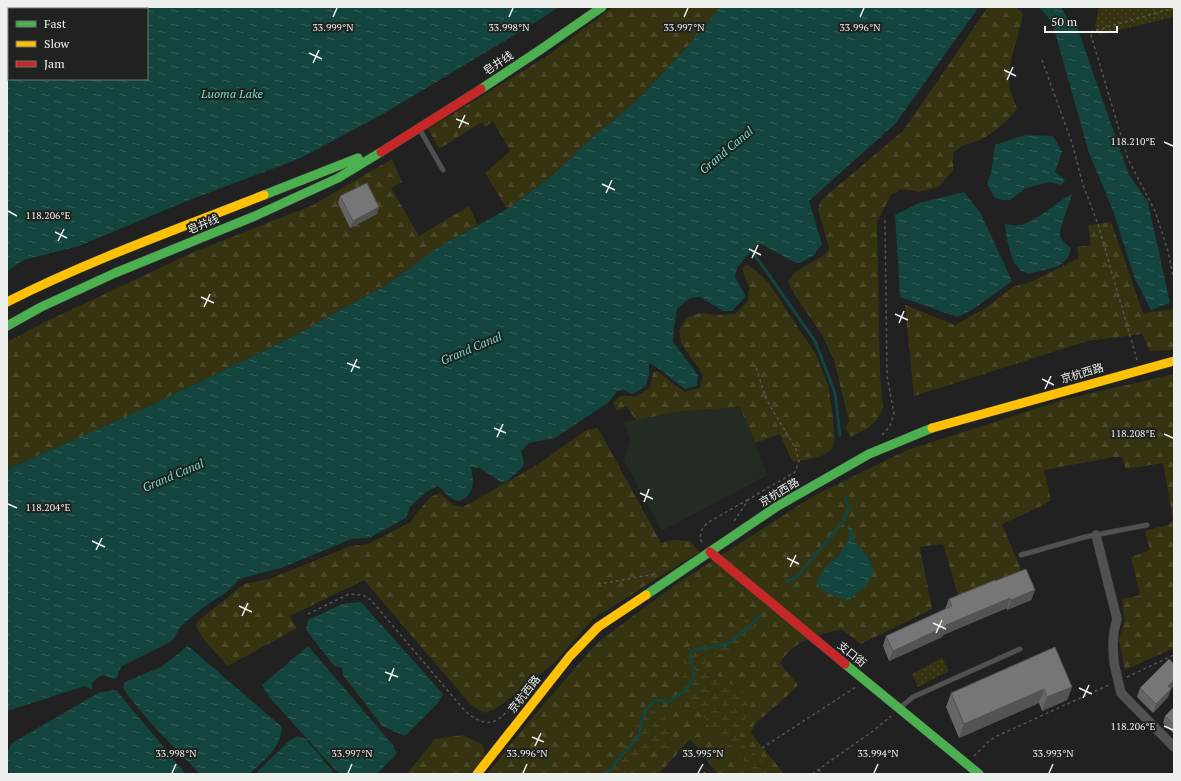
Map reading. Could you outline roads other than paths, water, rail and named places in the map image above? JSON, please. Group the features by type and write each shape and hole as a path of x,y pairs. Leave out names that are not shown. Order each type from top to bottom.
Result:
{"street":[{"name":"皂井线","path":"7,326 41,307 115,273 256,216 338,178 405,138 537,52 602,7"},
{"name":"皂井线","path":"7,302 49,281 96,261 347,163 405,138"},
{"name":"京杭西路","path":"477,774 570,656 598,627 776,507 869,454 927,429 1174,361"},
{"path":"1096,535 1117,620 1114,631 1113,645 1114,663 1121,693 1174,747"},
{"name":"支口街","path":"710,552 979,774"}],"lane":[{"path":"419,128 444,170"},
{"path":"1021,555 1096,535 1147,524"},
{"path":"900,708 913,697 1020,649"}],"water":[{"name":"Luoma Lake","path":"7,7 559,7 383,114 301,158 187,201 79,246 24,260 7,271"},
{"name":"Grand Canal","path":"720,7 979,7 895,124 809,201 822,244 813,256 800,263 794,262 761,244 757,244 737,268 735,277 745,297 732,311 723,311 700,297 690,298 677,309 673,342 698,375 697,386 685,389 658,368 649,363 649,374 646,386 632,394 623,390 617,391 609,402 555,438 529,443 521,451 524,462 522,468 506,482 501,482 480,468 471,467 473,484 468,496 464,499 453,499 438,486 426,492 410,507 406,518 369,538 352,539 281,568 239,579 231,589 205,606 184,624 170,642 122,666 115,679 102,675 92,682 92,690 85,686 7,711 7,469 143,409 290,338 389,283 437,248 507,209 549,178 592,138 639,98 687,47"},
{"path":"1039,7 1061,7 1069,21 1075,21 1129,175 1148,202 1170,303 1151,310 1135,279 1112,208 1089,153 1052,22"},
{"path":"1025,135 1053,136 1062,151 1055,172 1065,180 1062,185 1050,182 1026,188 1010,200 995,198 987,184 991,173 995,145"},
{"path":"964,192 980,212 1012,281 972,310 957,317 900,297 895,215 919,203"},
{"path":"1072,194 1060,233 1062,240 1071,248 1068,257 1059,266 1029,274 1021,271 1014,263 1007,240 1005,224 1017,225 1031,221"},
{"path":"848,524 853,531 855,542 867,556 872,565 873,572 869,582 849,601 827,592 816,583 826,566 839,555 849,539"},
{"path":"361,602 443,694 439,702 405,736 382,726 343,675 342,668 334,666 306,630 308,620 342,604"},
{"path":"188,646 282,727 281,735 271,754 249,774 200,774 150,722 123,688 125,682 161,667"},
{"path":"308,646 393,745 397,753 377,774 339,774 270,698 262,685"},
{"path":"116,690 186,774 10,774 7,766 7,758 8,750 12,743 100,692"},
{"path":"298,736 306,739 335,774 255,774 289,741"}],"waterway":[{"path":"750,248 815,341 835,393 840,435"},
{"path":"786,581 796,578 842,523 849,507 845,497"},
{"path":"606,774 640,734 641,723 645,711 655,700 669,702 686,690 689,686 694,676 691,659 692,650 728,644 760,616"}]}
